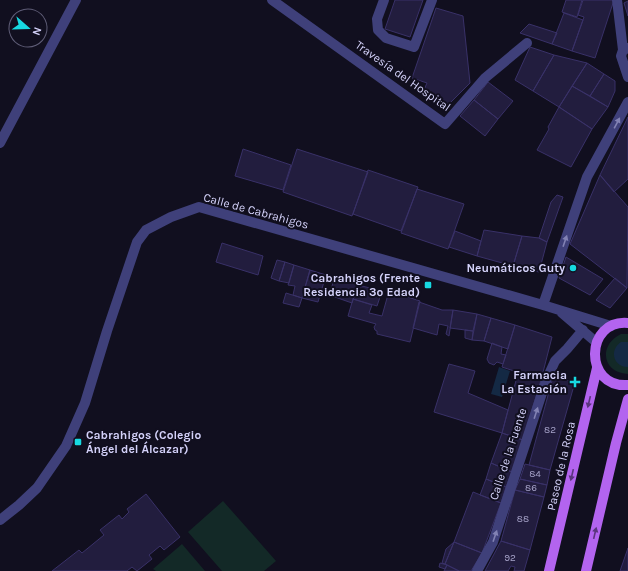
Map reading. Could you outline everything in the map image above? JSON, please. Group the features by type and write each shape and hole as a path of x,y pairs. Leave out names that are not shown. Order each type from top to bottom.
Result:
{"main road":[{"path":"596,342 600,336 628,314"},
{"path":"614,325 628,323"},
{"name":"Paseo de la Rosa","path":"549,571 597,368 594,359 596,342"},
{"path":"597,368 603,376 612,382 628,385"},
{"path":"586,571 628,399"}],"street":[{"path":"0,143 76,0"},
{"name":"Travesía del Hospital","path":"272,0 445,124 485,78 527,43"},
{"path":"384,0 377,19 378,30 386,38 414,47 432,0"},
{"path":"617,0 626,49 621,56 628,77"},
{"path":"543,305 587,177 628,102"},
{"name":"Calle de Cabrahigos","path":"0,520 19,505 36,488 66,446 85,403 137,242 146,230 171,217 200,206 614,325"},
{"path":"557,309 596,342"},
{"name":"Calle de la Fuente","path":"477,571 493,542 546,381 555,361 583,330"}],"green space":[{"path":"621,334 628,334 628,374 613,369 608,364 606,358 606,351 609,345"},
{"path":"223,501 276,561 264,571 222,571 188,532"},
{"path":"182,544 205,571 156,571 153,569"}],"water":[{"path":"621,342 628,342 628,367 619,364 614,358 615,349"},
{"path":"499,367 510,371 502,397 491,394"}],"building":[{"path":"395,0 423,0 410,37 385,29"},
{"path":"566,0 582,0 577,17 562,12"},
{"path":"583,0 614,0 595,58 572,51 584,17 578,15"},
{"path":"628,1 628,16 624,3"},
{"path":"436,8 463,16 470,83 445,108 423,92 427,83 412,78"},
{"path":"564,13 583,20 572,51 552,44"},
{"path":"529,24 557,33 552,44 520,33"},
{"path":"530,47 554,55 533,91 515,80"},
{"path":"554,55 587,63 559,107 533,91"},
{"path":"587,63 604,74 590,96 572,86"},
{"path":"604,74 615,81 615,91 608,107 590,96"},
{"path":"488,82 513,101 498,119 474,100"},
{"path":"572,86 608,107 592,129 559,107"},
{"path":"474,100 498,119 485,136 460,116"},
{"path":"559,107 592,129 571,167 537,150"},
{"path":"628,117 628,179 614,192 600,175"},
{"path":"243,149 291,165 283,190 235,176"},
{"path":"297,149 368,172 352,216 283,192"},
{"path":"368,170 418,187 401,231 353,214"},
{"path":"600,175 628,207 627,288 570,244"},
{"path":"417,189 464,204 448,249 401,233"},
{"path":"557,195 563,197 547,242 539,238 551,202"},
{"path":"484,230 522,236 513,266 477,256"},
{"path":"455,231 481,241 477,256 449,247"},
{"path":"522,236 539,238 547,242 539,272 513,266"},
{"path":"222,243 263,256 258,275 216,262"},
{"name":"Neumáticos Guty","path":"566,257 603,279 590,295 559,278"},
{"path":"277,260 285,262 279,281 271,278"},
{"path":"285,262 294,265 289,283 279,281"},
{"path":"294,265 310,270 302,298 293,295 295,286 288,285"},
{"path":"310,270 326,275 318,302 302,298"},
{"path":"335,277 358,285 352,303 329,295"},
{"path":"615,278 627,288 610,308 596,300"},
{"path":"358,285 382,291 377,306 353,299"},
{"path":"389,291 420,301 410,342 377,334 374,327 376,324 348,316 353,299 372,305 369,313 382,316"},
{"path":"286,293 302,298 299,307 283,303"},
{"path":"419,302 442,310 453,310 449,336 446,334 448,326 439,324 437,335 413,328"},
{"path":"453,310 477,314 473,331 450,328"},
{"path":"477,314 491,318 484,341 472,340"},
{"path":"491,318 515,325 508,349 484,341"},
{"path":"515,325 552,337 541,380 502,367"},
{"path":"465,330 473,331 472,340 465,338"},
{"path":"492,343 502,347 501,354 506,355 503,364 497,362 494,365 489,363 487,359"},
{"path":"449,364 475,371 468,393 508,410 502,433 434,412"},
{"path":"518,373 541,380 523,440 502,433"},
{"path":"553,377 575,382 550,470 529,465"},
{"path":"502,433 523,440 512,472 491,463"},
{"path":"491,463 512,472 506,487 486,479"},
{"path":"525,464 550,470 547,485 520,479"},
{"path":"486,479 506,487 501,503 480,495"},
{"path":"520,479 547,485 544,497 515,490"},
{"path":"515,490 544,497 530,550 501,541"},
{"path":"473,492 501,503 482,553 454,542"},
{"path":"146,494 180,537 164,550 160,546 149,555 152,559 137,571 132,567 127,571 52,571 79,550 82,553 104,535 100,530 119,515 122,519 129,512 127,509"},
{"path":"501,541 530,550 524,571 514,571 515,567 511,566 508,571 485,571"},
{"path":"454,542 482,553 471,571 459,571 445,564"},
{"path":"454,542 445,564 442,563 446,549"},
{"path":"628,548 628,571 620,571"},
{"path":"440,563 447,565 445,569 439,567"},
{"path":"447,565 459,571 444,571"}],"place":[{"name":"Neumáticos Guty","path":"573,268"},
{"name":"Cabrahigos (Frente Residencia 3º Edad)","path":"428,285"},
{"name":"Farmacia La Estación","path":"575,382"},
{"name":"Cabrahigos (Colegio Ángel del Álcazar)","path":"78,442"}]}
